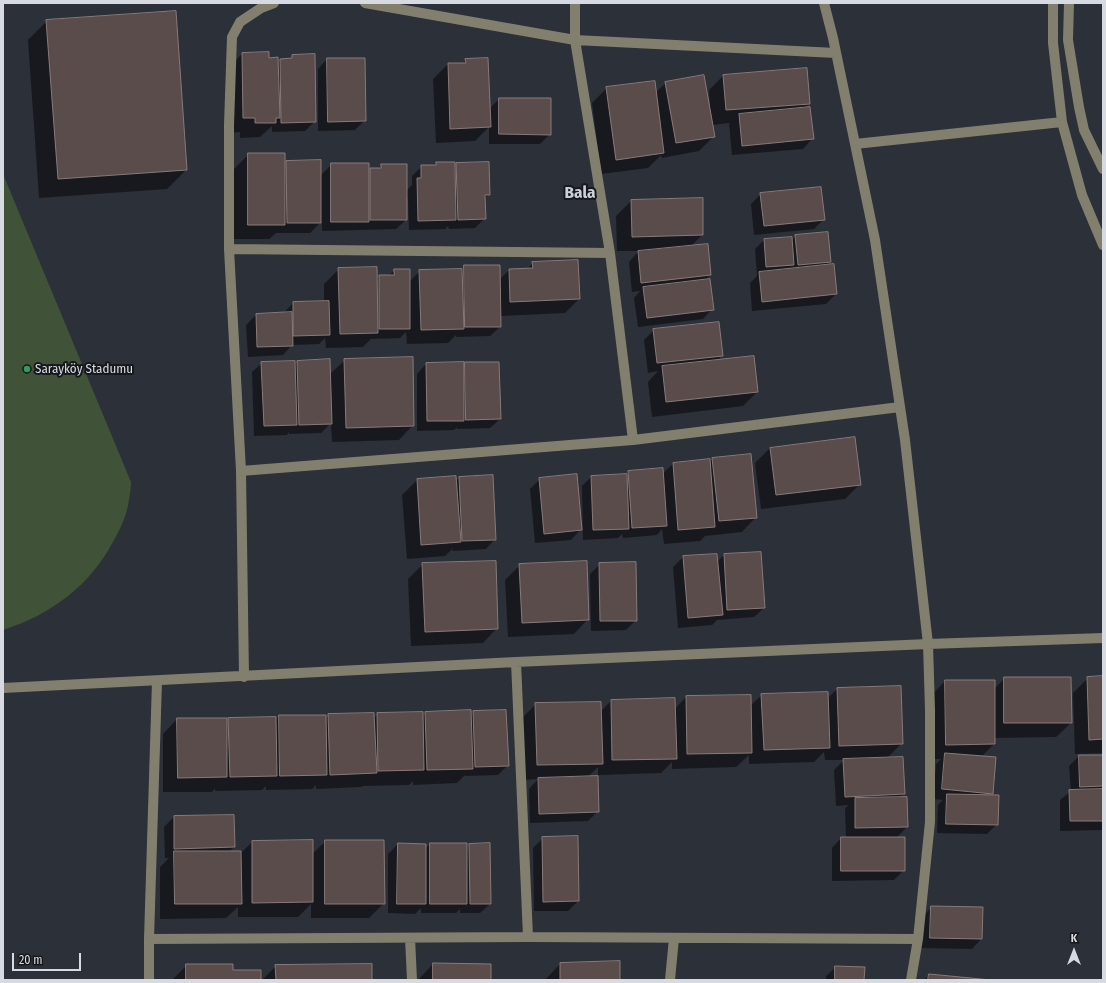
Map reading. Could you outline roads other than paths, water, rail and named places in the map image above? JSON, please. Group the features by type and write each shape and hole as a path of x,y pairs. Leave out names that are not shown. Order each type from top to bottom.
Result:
{"street":[{"path":"244,676 241,471 229,248 229,125 232,37 240,22 259,5 274,3"},
{"path":"365,3 575,40 836,53"},
{"path":"575,3 575,40 610,253 633,440"},
{"path":"824,3 836,53 875,240 905,440 928,644 930,710 930,822 918,939 911,980"},
{"path":"1053,3 1053,43 1062,122 1082,195 1103,245"},
{"path":"1068,3 1068,40 1084,130 1103,169"},
{"path":"855,144 1062,122"},
{"path":"229,248 610,253"},
{"path":"241,471 633,440 900,408"},
{"path":"3,688 516,662 1103,638"},
{"path":"516,662 528,938"},
{"path":"149,980 148,939 157,681"},
{"path":"410,938 412,980"},
{"path":"670,980 674,938"},
{"path":"148,939 918,939"}],"place":[{"name":"Sarayköy Stadumu","path":"27,369"}],"district":[{"name":"Bala","path":"580,193"}]}
